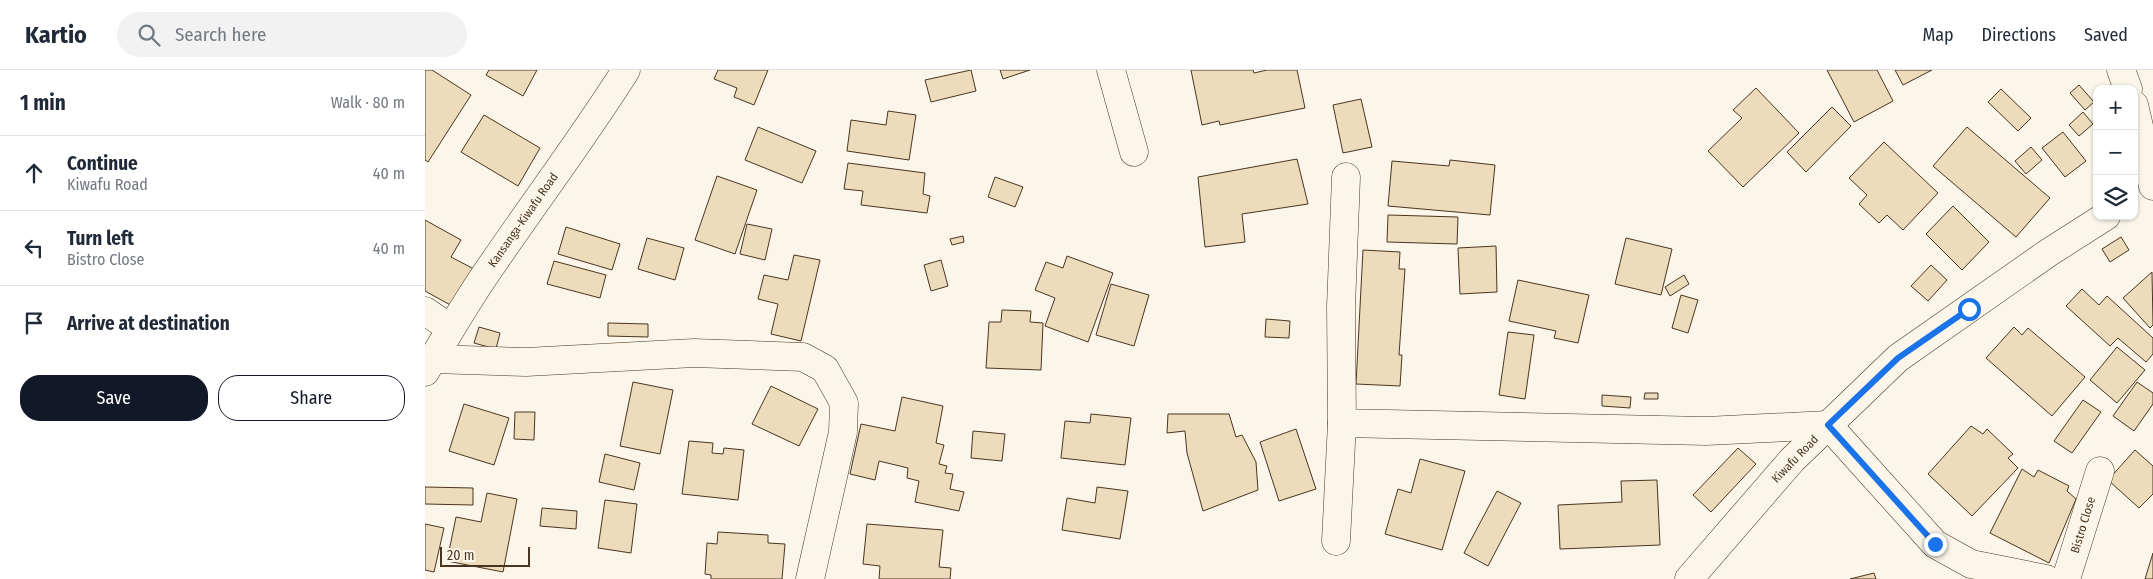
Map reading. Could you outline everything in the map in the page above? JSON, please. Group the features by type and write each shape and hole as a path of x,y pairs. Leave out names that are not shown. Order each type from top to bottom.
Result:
{"street":[{"name":"Kansanga-Kiwafu Road","path":"429,365 450,328 495,260 601,109 626,70"},
{"path":"1111,70 1134,152"},
{"path":"2121,70 2127,85"},
{"path":"2138,122 2153,186 2138,195"},
{"path":"1336,541 1342,423 1341,308 1346,177"},
{"name":"Kiwafu Road","path":"1690,577 1792,460 1898,358 2048,253 2100,220"},
{"path":"425,311 450,328"},
{"path":"429,365 694,353 803,357 825,369 844,403 843,432 810,579"},
{"path":"1342,423 1706,431 1828,425 1935,544 1971,564 2046,579"},
{"name":"Bistro Close","path":"2066,579 2100,471"}],"building":[{"path":"425,70 432,70 471,95 428,162 425,160"},
{"path":"489,70 537,70 523,96 486,75"},
{"path":"718,70 768,70 754,105 734,97 737,88 714,79"},
{"path":"971,70 976,91 931,102 925,80"},
{"path":"1000,70 1030,70 1003,79"},
{"path":"1191,70 1253,70 1254,73 1267,70 1297,70 1305,108 1220,125 1219,121 1202,125"},
{"path":"1827,70 1877,70 1893,101 1854,122"},
{"path":"1895,70 1932,70 1903,85"},
{"path":"2079,85 2093,103 2085,110 2070,93"},
{"path":"1756,88 1799,133 1743,187 1708,151 1742,118 1733,110"},
{"path":"2001,89 2031,118 2018,131 1988,102"},
{"path":"1361,99 1372,147 1343,153 1333,105"},
{"path":"1832,107 1851,126 1806,172 1787,152"},
{"path":"888,111 916,115 909,160 847,151 851,120 886,125"},
{"path":"2083,112 2093,124 2079,136 2069,125"},
{"path":"484,115 540,148 518,186 461,152"},
{"path":"758,127 816,151 802,183 745,160"},
{"path":"1967,127 2050,198 2016,237 1933,166"},
{"path":"2063,132 2086,161 2065,177 2042,148"},
{"path":"1884,142 1938,193 1903,230 1887,215 1879,223 1859,204 1867,195 1849,178"},
{"path":"2031,147 2042,160 2026,174 2015,161"},
{"path":"1297,159 1308,204 1242,214 1245,242 1205,247 1198,177"},
{"path":"1450,160 1495,165 1490,215 1388,206 1392,161 1449,166"},
{"path":"848,163 925,173 923,194 930,196 927,213 861,205 863,191 844,189"},
{"path":"717,176 757,190 735,254 695,240"},
{"path":"995,177 1023,187 1015,207 988,197"},
{"path":"1953,206 1989,242 1962,270 1926,234"},
{"path":"1388,215 1458,217 1457,244 1387,242"},
{"path":"425,220 461,240 451,257 474,269 454,307 425,291"},
{"path":"747,224 772,229 765,260 740,254"},
{"path":"566,227 620,244 612,270 558,254"},
{"path":"963,236 964,242 952,245 950,239"},
{"path":"2121,237 2129,250 2110,262 2102,249"},
{"path":"647,238 684,248 675,280 638,269"},
{"path":"1626,238 1672,249 1661,295 1615,284"},
{"path":"1496,246 1497,292 1460,294 1458,248"},
{"path":"1363,250 1400,252 1399,269 1405,269 1399,355 1402,355 1400,386 1356,384"},
{"path":"794,255 820,260 801,341 771,334 778,304 758,299 764,275 788,280"},
{"path":"1067,256 1113,273 1088,342 1045,326 1055,298 1035,290 1046,262 1063,268"},
{"path":"941,260 948,286 931,291 924,265"},
{"path":"554,261 606,275 600,298 547,284"},
{"path":"1931,265 1947,280 1928,301 1911,286"},
{"path":"2152,272 2153,325 2150,328 2123,298"},
{"path":"1684,275 1689,284 1670,296 1665,287"},
{"path":"1518,280 1589,295 1578,343 1554,338 1556,331 1509,321"},
{"path":"1111,284 1149,295 1134,346 1096,335"},
{"path":"2082,289 2099,305 2107,296 2153,338 2153,354 2146,362 2118,338 2110,346 2066,306"},
{"path":"1681,295 1698,300 1688,333 1672,328"},
{"path":"1002,310 1031,311 1030,322 1043,323 1041,370 986,368 989,322 1001,322"},
{"path":"1266,319 1290,321 1289,338 1265,337"},
{"path":"608,323 648,324 648,337 608,336"},
{"path":"479,327 500,333 496,349 474,343"},
{"path":"2014,327 2022,335 2028,328 2085,377 2052,416 1986,358"},
{"path":"1508,332 1534,335 1525,399 1499,395"},
{"path":"2117,347 2145,370 2117,403 2090,380"},
{"path":"633,382 673,390 660,454 620,446"},
{"path":"2137,382 2153,393 2153,404 2134,431 2113,416"},
{"path":"771,386 818,409 799,446 752,424"},
{"path":"1645,393 1658,393 1658,399 1644,399"},
{"path":"1602,395 1631,397 1630,408 1602,406"},
{"path":"902,397 943,406 936,443 944,445 939,464 947,466 945,473 953,474 950,489 964,492 959,511 915,502 919,481 907,478 908,468 879,461 875,480 850,474 861,424 895,431"},
{"path":"2083,400 2101,412 2072,453 2054,441"},
{"path":"464,404 509,418 494,465 449,451"},
{"path":"515,412 535,412 534,440 514,439"},
{"path":"1091,414 1131,418 1125,465 1061,458 1065,421 1090,423"},
{"path":"1168,414 1229,414 1236,437 1242,435 1256,462 1258,490 1203,511 1187,453 1185,431 1167,433"},
{"path":"1971,426 1983,434 1987,429 2013,454 2008,458 2018,468 1972,516 1928,474"},
{"path":"1296,429 1316,489 1279,501 1260,442"},
{"path":"973,431 1005,434 1002,461 971,458"},
{"path":"689,441 713,443 712,453 723,454 724,448 744,450 738,500 682,494"},
{"path":"1738,448 1756,464 1711,512 1693,495"},
{"path":"2135,450 2153,466 2153,494 2139,508 2108,480"},
{"path":"605,454 640,463 634,490 599,482"},
{"path":"1420,459 1465,471 1442,550 1385,534 1398,489 1411,493"},
{"path":"2022,469 2034,477 2038,470 2069,486 2067,491 2076,499 2049,563 1990,533"},
{"path":"1657,480 1660,545 1560,549 1558,505 1622,502 1621,481"},
{"path":"425,487 473,488 473,505 425,504"},
{"path":"1097,487 1128,491 1120,539 1062,530 1067,498 1095,503"},
{"path":"1497,491 1521,503 1488,566 1464,553"},
{"path":"487,493 517,499 503,572 447,561 456,517 481,522"},
{"path":"605,500 637,504 631,553 598,548"},
{"path":"542,508 577,511 576,529 540,526"},
{"path":"425,524 444,528 434,572 425,570"},
{"path":"867,524 943,530 939,567 951,568 950,579 879,579 880,566 863,564"},
{"path":"718,532 768,535 768,543 785,544 782,579 711,579 711,575 705,574 707,543 717,544"},
{"path":"2153,553 2153,579 2145,579"},
{"path":"1874,573 1876,579 1850,579"}],"route":[{"path":"1935,544 1828,425 1898,358 1969,309"}]}
